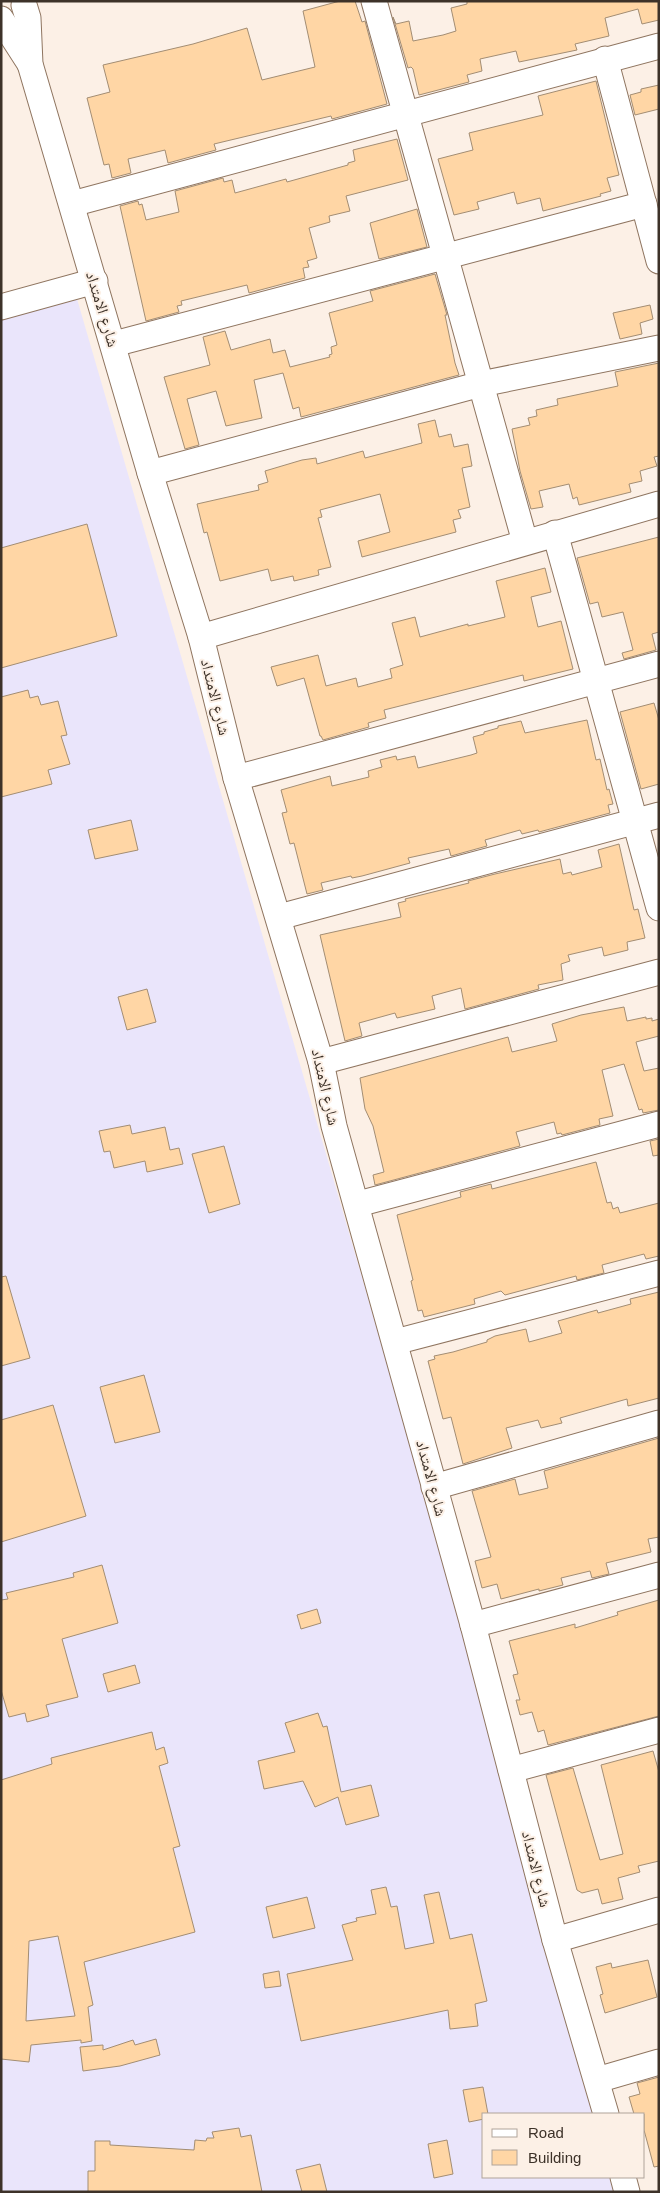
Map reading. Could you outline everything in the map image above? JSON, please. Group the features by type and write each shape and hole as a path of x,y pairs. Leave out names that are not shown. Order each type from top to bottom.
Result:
{"street":[{"path":"374,1 525,542"},
{"path":"1,15 12,14 25,3 28,18 30,64"},
{"path":"1,20 30,64"},
{"path":"72,204 405,112 659,46"},
{"path":"605,59 659,260"},
{"name":"شارع الامتداد","path":"30,64 114,344 150,473 201,637 236,778 321,1062 334,1126 358,1204 473,1625 555,1940 606,2113"},
{"path":"114,344 445,255 644,204"},
{"path":"1,307 95,281"},
{"path":"150,473 481,384 659,348"},
{"path":"201,637 659,504"},
{"path":"555,533 597,682 647,818 659,908"},
{"path":"236,778 659,664"},
{"path":"279,917 647,818"},
{"path":"321,1062 659,972"},
{"path":"358,1204 659,1124"},
{"path":"395,1342 659,1273"},
{"path":"434,1487 659,1423"},
{"path":"473,1625 659,1576"},
{"path":"511,1770 659,1730"},
{"path":"555,1940 659,1910"},
{"path":"597,2080 659,2062"},
{"path":"622,2178 626,2192"}],"shaded area":[{"path":"75,292 555,1940 599,2113 482,2113 482,2178 617,2178 621,2192 1,2192 1,313"}],"building":[{"path":"340,1 355,1 362,22 365,21 387,104 332,119 331,116 214,144 216,150 168,163 165,150 128,159 131,173 112,178 109,164 104,165 87,98 110,92 103,65 193,44 247,28 262,80 315,67 303,11"},
{"path":"467,1 659,1 659,20 642,24 638,9 605,18 609,36 575,44 577,50 519,62 516,51 480,59 482,71 467,75 469,82 419,95 413,69 411,67 408,68 393,17 396,24 409,21 413,41 443,35 456,31 451,8 467,4"},
{"path":"596,81 619,175 607,178 611,191 600,194 601,196 543,211 540,198 517,204 514,192 477,202 479,209 454,215 438,159 473,150 469,133 543,115 538,96"},
{"path":"659,85 659,109 635,115 630,95 641,92 641,89"},
{"path":"397,139 408,180 346,196 350,211 329,216 330,222 309,228 317,258 307,261 309,267 303,268 305,278 249,293 247,285 181,301 182,305 177,306 179,312 146,321 120,206 138,201 139,205 142,204 146,220 179,212 175,191 223,178 224,182 232,180 235,193 286,179 287,182 348,165 348,163 355,161 353,150"},
{"path":"417,209 427,247 379,259 370,223"},
{"path":"435,274 447,315 445,315 459,375 301,417 299,407 293,409 283,373 254,380 262,418 226,426 216,391 187,399 199,445 185,449 164,377 210,365 203,337 225,331 231,350 270,339 273,353 285,350 290,367 330,357 329,355 332,354 331,347 337,345 329,313 373,301 370,291"},
{"path":"650,305 653,319 640,323 642,334 620,339 613,313"},
{"path":"659,363 659,456 654,457 657,466 640,471 642,481 629,484 631,492 579,505 577,497 573,499 569,484 539,491 543,507 531,509 520,471 512,429 530,425 528,418 537,416 536,410 558,405 557,399 618,386 615,372"},
{"path":"435,420 439,437 451,434 454,447 468,444 472,466 462,468 470,507 458,510 461,518 453,520 456,532 362,557 358,541 390,532 380,494 320,510 322,517 318,518 331,567 318,570 319,575 294,581 293,576 271,581 268,569 220,581 207,532 204,533 197,504 259,490 258,485 268,482 265,471 302,460 316,458 317,464 363,451 365,458 422,443 418,424"},
{"path":"87,524 117,636 1,668 1,548"},
{"path":"659,537 659,632 652,634 656,650 624,659 622,653 633,650 623,612 602,617 598,602 590,604 577,558"},
{"path":"545,568 551,592 531,597 538,627 561,621 573,669 524,681 523,675 384,710 386,718 368,723 369,727 323,740 320,736 304,678 277,686 271,667 318,655 326,686 356,678 358,687 392,678 390,669 403,665 392,623 415,617 420,637 468,624 468,626 505,617 496,581"},
{"path":"28,690 30,698 38,696 41,705 58,701 67,735 61,736 70,764 48,770 52,784 1,797 1,697"},
{"path":"654,703 659,720 659,784 641,789 620,712"},
{"path":"587,720 596,760 600,759 607,790 609,789 613,804 608,805 610,813 539,832 538,830 522,834 520,830 485,840 487,846 451,856 449,849 408,858 410,863 362,876 352,878 351,876 321,883 323,890 307,894 294,843 290,844 282,813 287,812 281,790 330,776 332,786 369,777 368,771 382,767 380,760 396,756 397,760 415,756 418,768 471,755 477,753 473,737 498,728 498,726 521,721 525,733"},
{"path":"131,820 138,850 95,859 88,830"},
{"path":"619,844 634,910 638,909 645,938 627,942 628,950 604,956 602,947 568,955 570,961 561,964 563,980 538,985 539,989 465,1009 461,988 432,996 435,1009 397,1018 395,1013 359,1023 362,1036 345,1041 320,935 401,917 398,903 406,901 405,899 469,883 468,881 495,874 560,859 563,874 571,872 572,875 602,867 598,850"},
{"path":"147,989 156,1022 127,1030 118,997"},
{"path":"624,1007 627,1021 646,1017 646,1019 652,1018 652,1021 659,1019 659,1036 636,1042 644,1071 659,1068 659,1110 643,1113 642,1109 639,1110 624,1064 602,1070 613,1116 599,1119 600,1125 562,1135 561,1133 557,1134 554,1122 516,1132 520,1146 375,1185 373,1175 384,1172 373,1126 365,1109 360,1078 508,1037 512,1052 557,1041 552,1024 581,1015"},
{"path":"130,1125 132,1134 165,1127 170,1150 179,1148 183,1164 147,1172 145,1161 114,1168 110,1151 104,1152 99,1131"},
{"path":"659,1139 659,1155 653,1156 650,1141"},
{"path":"224,1146 240,1204 209,1213 192,1154"},
{"path":"596,1162 607,1203 611,1202 613,1209 618,1207 620,1213 659,1203 659,1256 646,1259 644,1254 602,1265 604,1273 577,1280 576,1276 505,1295 501,1291 474,1299 475,1304 424,1317 422,1310 418,1311 411,1281 413,1280 397,1215 461,1197 460,1192 491,1184 492,1189"},
{"path":"6,1276 30,1358 1,1366 1,1277"},
{"path":"659,1292 659,1398 628,1406 627,1399 560,1418 562,1423 541,1428 538,1420 506,1428 512,1448 463,1464 451,1417 443,1419 428,1361 435,1359 434,1356 487,1342 487,1340 495,1336 526,1329 529,1342 562,1333 558,1321 597,1310 598,1313 631,1304 630,1299"},
{"path":"144,1375 160,1432 115,1443 100,1387"},
{"path":"53,1405 86,1516 1,1542 1,1420"},
{"path":"659,1438 659,1537 648,1539 651,1552 606,1563 609,1574 592,1578 590,1571 561,1578 563,1585 539,1591 539,1589 501,1599 497,1584 482,1588 475,1561 491,1557 472,1491 515,1479 519,1495 548,1488 544,1471"},
{"path":"102,1565 118,1623 62,1639 78,1697 46,1705 49,1716 27,1722 25,1713 9,1717 1,1690 1,1600 8,1599 6,1593 74,1577 73,1573"},
{"path":"659,1600 659,1716 548,1745 544,1730 538,1732 532,1712 520,1715 516,1700 520,1700 513,1675 518,1674 509,1641 575,1624 575,1628 618,1615 617,1612"},
{"path":"317,1609 321,1623 301,1629 297,1615"},
{"path":"135,1665 140,1683 108,1692 103,1674"},
{"path":"318,1713 323,1727 327,1726 341,1792 371,1785 379,1816 346,1825 338,1797 315,1807 303,1781 264,1789 258,1761 295,1752 285,1723"},
{"path":"152,1732 156,1750 164,1747 168,1763 159,1766 180,1846 173,1848 195,1932 84,1962 93,2005 88,2007 92,2041 81,2043 81,2040 31,2045 29,2062 1,2059 1,1780 52,1764 51,1758","holes":["58,1936 75,2016 26,2021 29,1941"]},
{"path":"653,1751 659,1772 659,1861 638,1866 640,1872 618,1878 623,1899 602,1904 598,1889 582,1893 577,1890 546,1775 573,1768 600,1860 623,1854 601,1765"},
{"path":"386,1887 391,1907 397,1906 405,1949 434,1943 424,1895 439,1892 450,1939 472,1934 487,2001 475,2004 478,2026 450,2029 448,2010 301,2041 287,1974 353,1960 342,1925 357,1921 356,1918 376,1914 371,1890"},
{"path":"307,1897 315,1928 273,1938 266,1907"},
{"path":"648,1960 657,1997 605,2013 600,1995 603,1994 596,1967 611,1963 612,1968"},
{"path":"279,1971 281,1986 265,1988 263,1974"},
{"path":"156,2039 160,2055 120,2066 83,2071 80,2047 103,2045 103,2050 133,2040 135,2045"},
{"path":"659,2077 659,2166 654,2167 645,2134 645,2113 634,2113 629,2097 640,2094 637,2083"},
{"path":"483,2087 488,2113 482,2113 482,2119 469,2122 463,2090"},
{"path":"239,2128 241,2137 251,2135 262,2192 88,2192 88,2171 95,2171 95,2141 110,2141 110,2145 194,2150 195,2140 206,2141 207,2138 214,2138 212,2132"},
{"path":"447,2140 453,2174 434,2178 428,2144"},
{"path":"320,2164 327,2192 302,2192 296,2170"}]}
